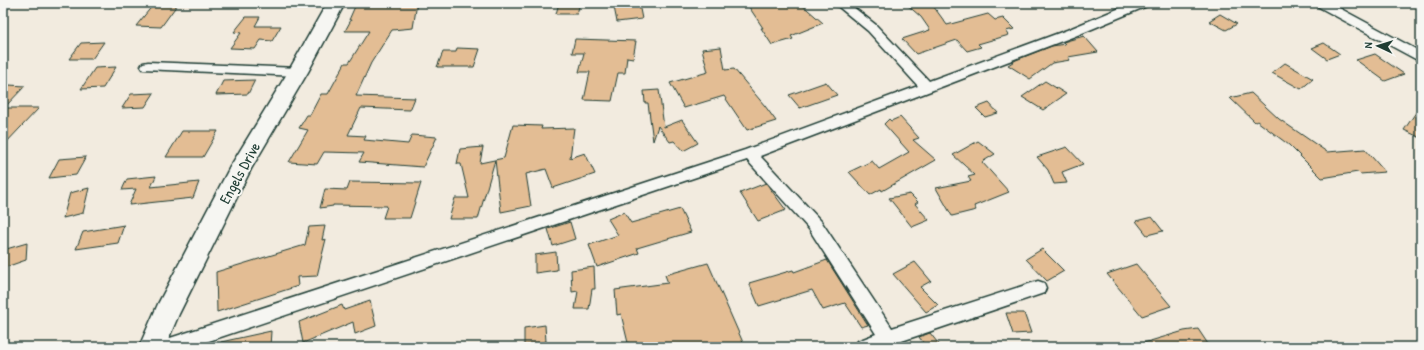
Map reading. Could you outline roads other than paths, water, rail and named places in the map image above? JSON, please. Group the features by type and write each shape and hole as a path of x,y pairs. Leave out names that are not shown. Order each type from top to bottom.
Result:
{"street":[{"name":"Engels Drive","path":"152,347 167,312 241,167 298,72 336,3"},
{"path":"840,3 872,28 927,87"},
{"path":"167,347 750,154 1071,33 1144,3"},
{"path":"1321,3 1421,58"},
{"path":"148,66 298,72"},
{"path":"750,154 815,226 888,337"},
{"path":"864,347 888,337 1038,288"}]}
